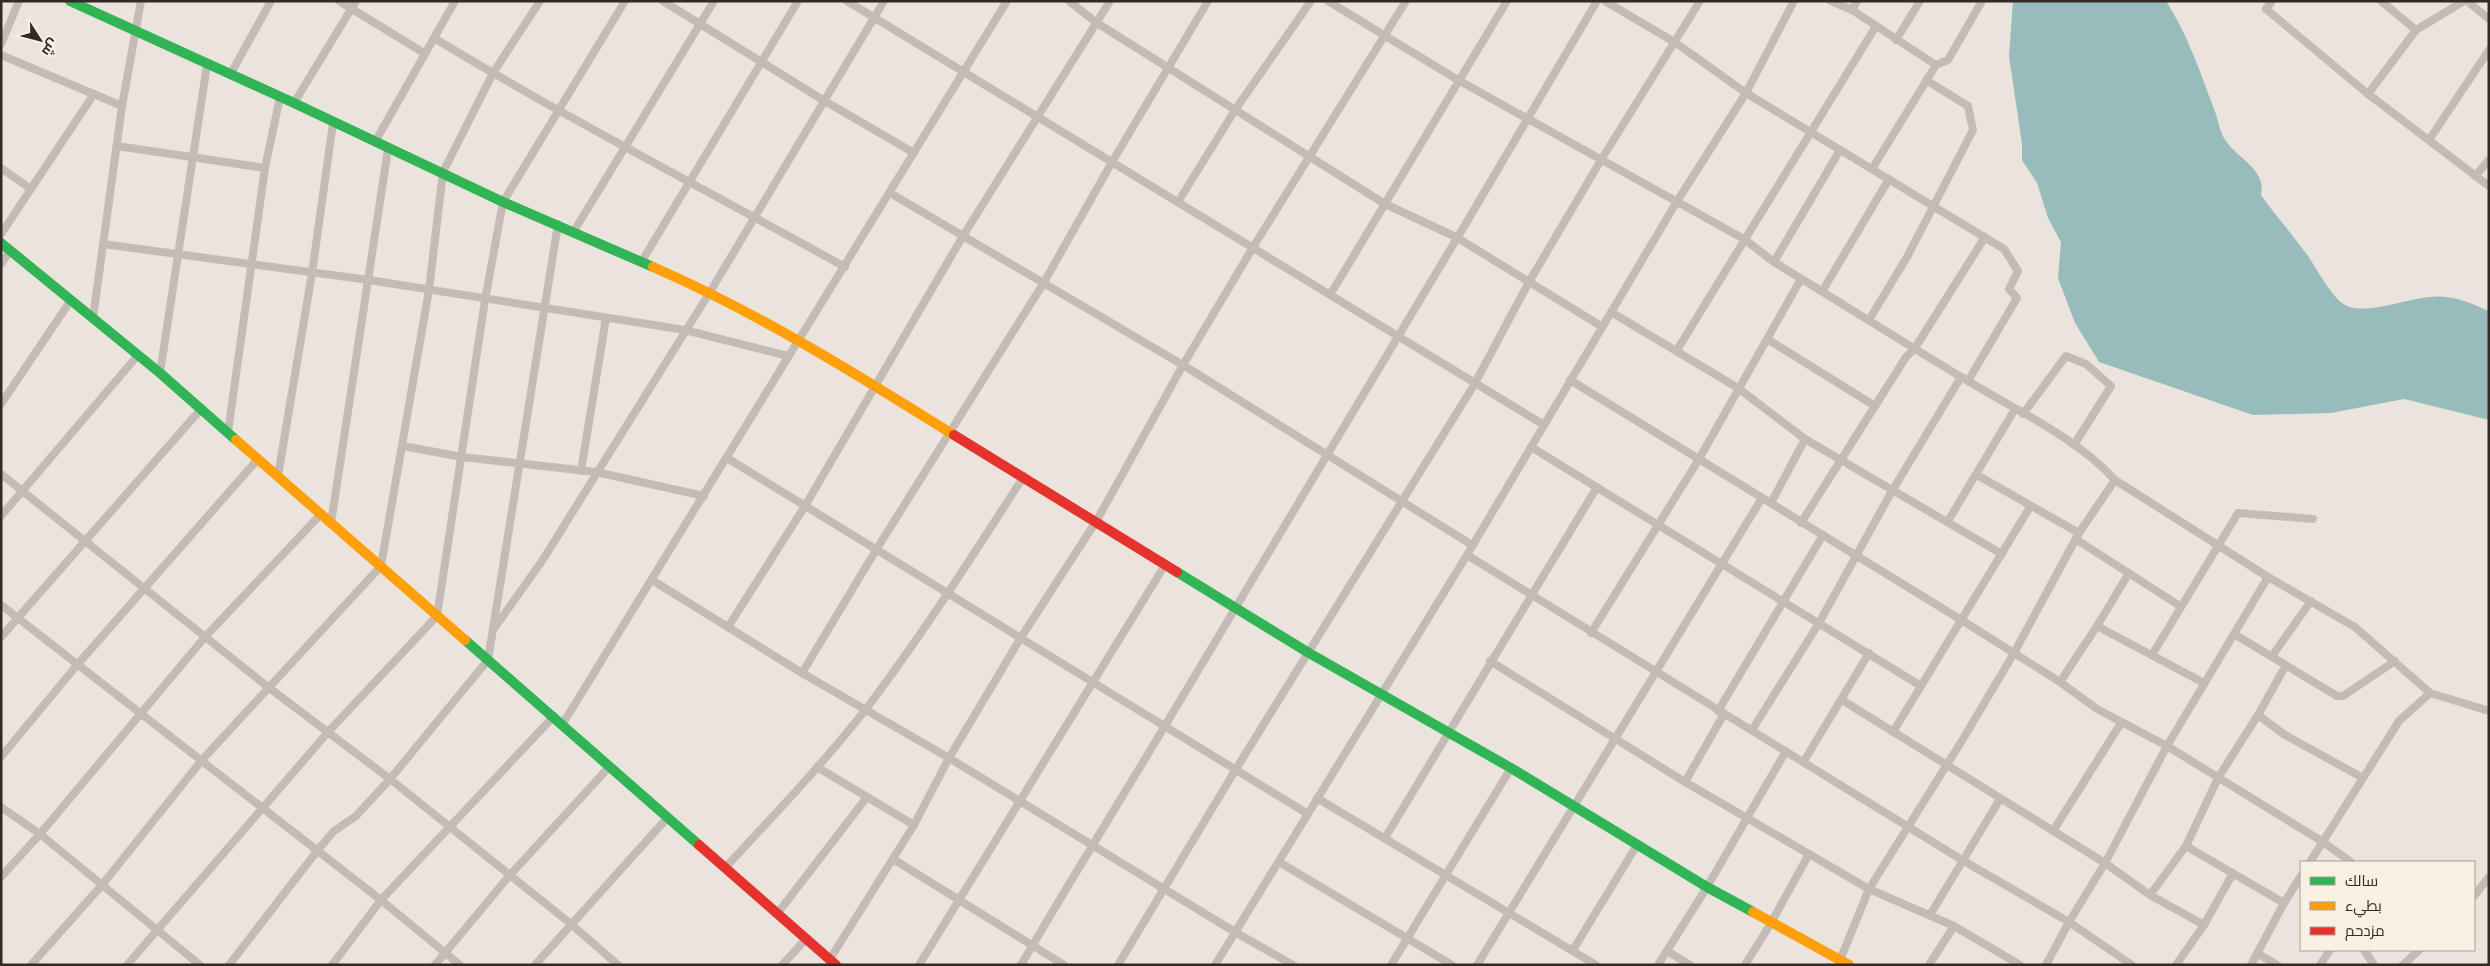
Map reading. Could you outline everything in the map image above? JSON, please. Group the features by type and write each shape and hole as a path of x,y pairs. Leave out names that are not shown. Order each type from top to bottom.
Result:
{"street":[{"path":"1,44 19,1"},
{"path":"70,1 294,103 388,149 443,172 503,202 558,224 710,292 800,340 1097,520 1165,565 1309,653 1511,768 1707,887 1842,963 1869,889 2014,653 2078,537 2115,480"},
{"path":"93,318 122,106 137,33 141,1"},
{"path":"230,75 271,1"},
{"path":"339,1 424,53"},
{"path":"294,103 356,1"},
{"path":"375,142 424,53 456,1"},
{"path":"31,965 102,885 202,760 381,566 403,446 428,290 443,172 493,73 540,1"},
{"path":"127,965 329,731 437,616 485,300 503,202 625,1"},
{"path":"663,1 823,100 914,153"},
{"path":"574,231 624,145 714,1"},
{"path":"642,261 688,180 798,1"},
{"path":"847,1 1330,295 1474,385 1544,425"},
{"path":"493,631 523,590 710,292 753,216 884,1"},
{"path":"562,725 1007,1"},
{"path":"1069,1 1097,23 1385,204 1456,237 1601,326"},
{"path":"728,627 805,506 875,384 964,236 1110,1"},
{"path":"802,673 876,550 1044,284 1112,162 1208,1"},
{"path":"1178,202 1235,110 1311,1"},
{"path":"1328,1 1458,80 1529,117 1676,203 1744,239 1774,262 1801,279 1822,290 2074,445 2100,465 2115,480 2268,577 2355,627 2430,693 2489,711"},
{"path":"1,243 160,373 833,962 914,825 949,758 1020,639 1097,520 1183,365 1252,249 1406,1"},
{"path":"1330,295 1507,1"},
{"path":"1021,965 1090,846 1165,726 1399,338 1456,237 1597,1"},
{"path":"1605,1 1676,43 1746,93 1810,133 2004,249 2018,271 2010,288 2017,298 1892,491 1819,623 1752,730"},
{"path":"1118,965 1236,769 1474,385 1529,282 1601,160 1676,43 1700,1"},
{"path":"1215,965 1467,555 1601,326 1746,93 1794,1"},
{"path":"1831,1 1852,10 1936,66"},
{"path":"1852,10 1857,1"},
{"path":"1896,40 1920,1"},
{"path":"1872,169 1926,80 1936,66 1948,60 1982,1"},
{"path":"2272,1 2266,9 2368,94 2489,186"},
{"path":"2381,1 2416,30"},
{"path":"2368,94 2416,30 2465,1 2489,19"},
{"path":"1677,350 1876,26"},
{"path":"434,38 557,111 624,145 845,267"},
{"path":"2429,140 2489,50"},
{"path":"1,54 122,106"},
{"path":"160,373 207,65"},
{"path":"1869,320 1935,206 1973,130 1968,106 1926,80"},
{"path":"1,234 94,94"},
{"path":"228,432 265,168 280,97"},
{"path":"278,476 312,273 333,123"},
{"path":"117,146 265,168"},
{"path":"331,523 388,149"},
{"path":"1774,262 1840,150"},
{"path":"2475,176 2489,160"},
{"path":"1,168 31,189"},
{"path":"1822,290 1889,179"},
{"path":"890,193 1183,365 1472,546"},
{"path":"229,965 317,851 334,831 356,816 390,779 488,660 558,224"},
{"path":"1801,522 1985,237"},
{"path":"103,244 250,266 369,280 485,300 685,330 788,356"},
{"path":"1,264 10,251"},
{"path":"1591,633 1699,459 1801,279"},
{"path":"1,404 70,300"},
{"path":"1611,312 1738,388 1805,439 2002,554"},
{"path":"581,471 606,318"},
{"path":"1767,339 1875,406"},
{"path":"1,516 138,355"},
{"path":"2023,414 2066,356 2086,364 2111,386 2074,445"},
{"path":"1570,380 1963,621 2060,682 2120,723 2134,727 2167,746 2323,842 2350,861"},
{"path":"1948,521 2015,408"},
{"path":"1,637 201,409"},
{"path":"1771,504 1805,439"},
{"path":"403,446 462,457 596,472 704,496"},
{"path":"1531,447 1921,686"},
{"path":"727,458 1308,814"},
{"path":"1,757 77,665 145,590 258,459"},
{"path":"1,474 204,637 390,779 571,924 618,965"},
{"path":"1977,475 2078,537 2128,573 2180,606"},
{"path":"725,868 817,767 866,708 949,594 1024,476"},
{"path":"1385,838 1490,661 1597,487"},
{"path":"1476,965 1762,498"},
{"path":"1894,732 1963,621 2030,507"},
{"path":"2152,654 2238,513 2314,519"},
{"path":"1,876 40,834 204,637 320,514"},
{"path":"1685,782 1721,712 1823,535"},
{"path":"1467,555 1962,860 2069,922 2132,965"},
{"path":"919,965 1165,565"},
{"path":"2060,682 2097,626 2128,573"},
{"path":"2046,965 2069,922 2105,863 2167,746 2268,577"},
{"path":"652,580 802,673 866,708 949,758 1090,846 1293,965"},
{"path":"2272,656 2311,601"},
{"path":"1,605 264,808 460,965"},
{"path":"2097,626 2204,683"},
{"path":"2234,634 2337,696 2343,696 2394,661"},
{"path":"1804,761 1869,653"},
{"path":"1490,661 1685,782 1869,889 1954,926 2016,964"},
{"path":"2150,895 2186,846 2218,778 2258,715 2286,665"},
{"path":"2311,861 2399,721 2430,693"},
{"path":"1842,700 2105,863 2150,895 2204,925"},
{"path":"2258,715 2284,735 2363,778"},
{"path":"332,965 381,900 554,716"},
{"path":"2053,832 2120,723"},
{"path":"1658,965 1707,887 1786,751"},
{"path":"435,965 509,876 610,766"},
{"path":"817,767 914,825"},
{"path":"1391,965 1445,873 1511,768"},
{"path":"777,914 867,797"},
{"path":"1317,798 1596,965"},
{"path":"1930,915 2000,799"},
{"path":"1,807 40,834 200,965"},
{"path":"535,965 668,817"},
{"path":"1573,950 1637,846"},
{"path":"2186,846 2232,875 2284,902"},
{"path":"1745,965 1771,923 1809,854"},
{"path":"893,859 1064,965"},
{"path":"1279,862 1452,965"},
{"path":"2176,965 2204,925 2232,875"},
{"path":"2475,895 2489,877"},
{"path":"2251,965 2284,902 2300,878"},
{"path":"1930,965 1954,926"},
{"path":"782,965 806,939"},
{"path":"1667,951 1690,965"},
{"path":"2320,965 2329,951"},
{"path":"2365,951 2374,965"},
{"path":"2403,965 2418,951"},
{"path":"2257,953 2277,965"}],"water":[{"path":"2013,1 2166,1 2181,27 2193,54 2224,138 2255,171 2262,186 2261,195 2342,303 2357,308 2369,308 2421,298 2445,297 2462,300 2489,311 2489,420 2404,399 2331,413 2253,415 2099,362 2075,323 2058,278 2061,242 2048,218 2037,183 2022,160 2022,144 2009,56"}],"traffic: fast":[{"path":"70,1 294,103 503,202 653,267"},
{"path":"1,243 160,373 236,440"},
{"path":"1177,572 1309,653 1511,768 1707,887 1753,912"},
{"path":"465,640 699,845"}],"traffic: slow":[{"path":"653,267 769,324 844,367 954,435"},
{"path":"236,440 465,640"},
{"path":"1753,912 1849,965"}],"traffic: jam":[{"path":"954,435 1177,572"},
{"path":"699,845 836,965"}]}
